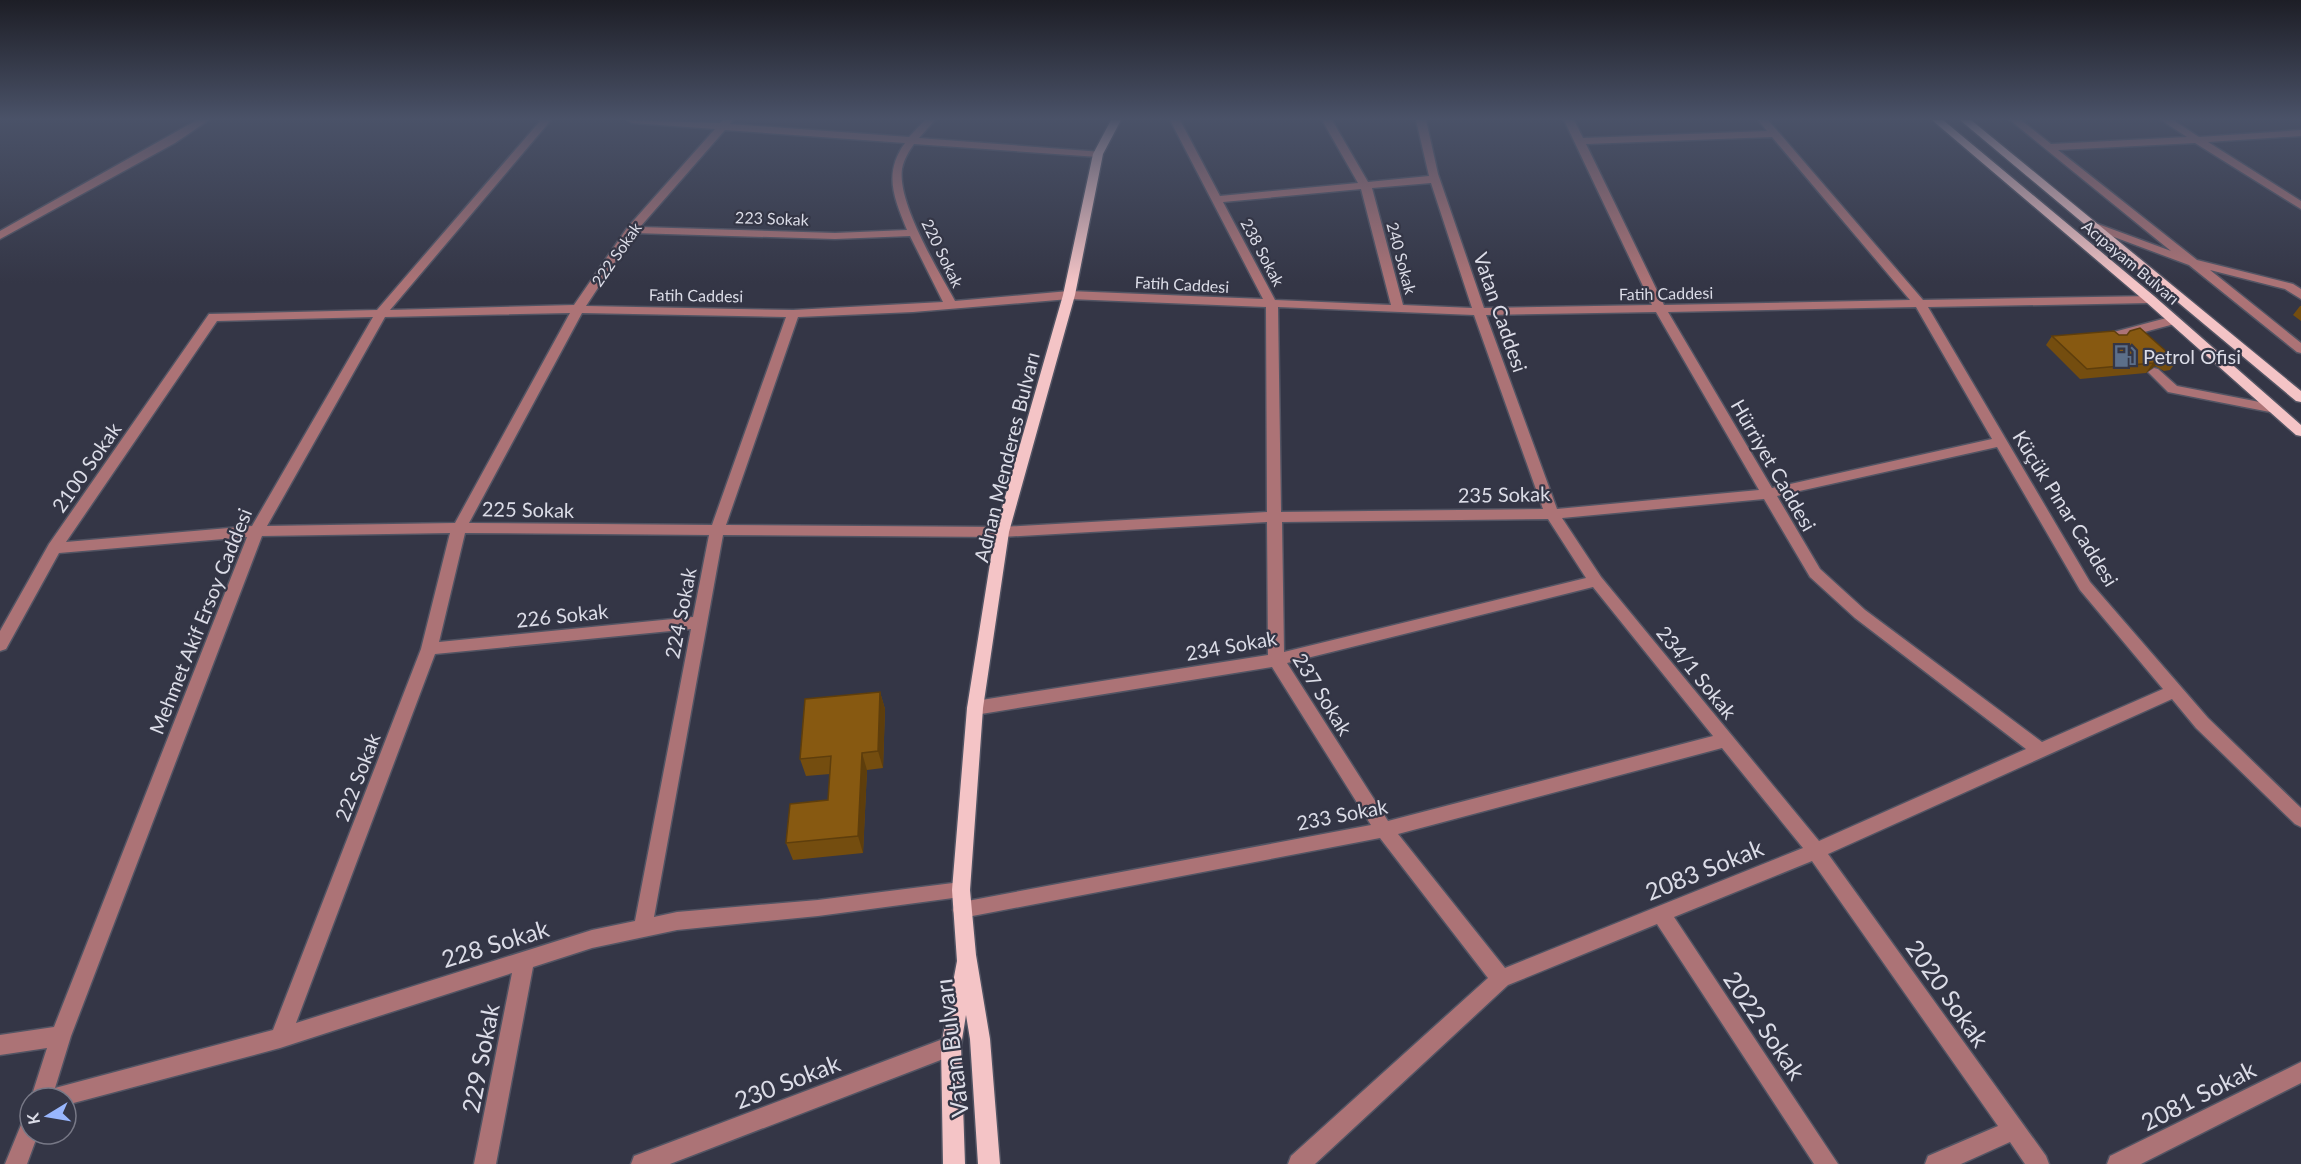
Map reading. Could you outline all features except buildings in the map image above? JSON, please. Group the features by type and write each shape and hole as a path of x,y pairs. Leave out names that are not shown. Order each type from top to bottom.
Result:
{"main road":[{"name":"Adnan Menderes Bulvarı","path":"966,955 961,890 975,708 1002,532 1069,295 1094,174"},
{"name":"Acıpayam Bulvarı","path":"2002,174 2150,299 2301,432"},
{"name":"Acıpayam Bulvarı","path":"2031,174 2301,398"},
{"name":"Vatan Bulvarı","path":"954,1164 951,1046 966,955"},
{"name":"Vatan Bulvarı","path":"966,955 980,1039 989,1164"}],"street":[{"path":"0,236 108,174"},
{"name":"Mehmet Akif Ersoy Caddesi","path":"45,1086 61,1036 257,531 381,313 500,174"},
{"name":"222 Sokak","path":"280,1038 429,650 459,528 578,309 631,230 680,174"},
{"name":"220 Sokak","path":"897,174 901,196 913,232 951,305"},
{"name":"238 Sokak","path":"1204,174 1272,305"},
{"name":"240 Sokak","path":"1359,174 1366,187 1398,309"},
{"name":"Vatan Caddesi","path":"1435,174 1479,312 1552,514"},
{"name":"Hürriyet Caddesi","path":"1595,174 1660,309 1815,573 1860,614 2041,751"},
{"name":"Küçük Pınar Caddesi","path":"1809,174 1920,304 2085,586 2202,723 2301,819"},
{"path":"2083,174 2301,349"},
{"path":"2250,174 2301,206"},
{"path":"1217,200 1436,179"},
{"path":"2094,226 2194,263 2289,286 2301,295"},
{"name":"223 Sokak","path":"631,230 835,236 913,232"},
{"name":"Fatih Caddesi","path":"213,317 578,309 792,314 951,305 1069,295 1479,312 2150,299"},
{"name":"237 Sokak","path":"1272,305 1276,660 1384,830 1502,979"},
{"name":"224 Sokak","path":"643,928 717,531 792,314"},
{"name":"2100 Sokak","path":"0,645 54,548 213,317"},
{"path":"2117,339 2114,336 2174,320"},
{"path":"2154,372 2172,389 2275,409"},
{"name":"235 Sokak","path":"1002,532 1274,517 1552,514 1768,493 2000,442"},
{"name":"234/1 Sokak","path":"1552,514 1596,581 1816,851"},
{"name":"225 Sokak","path":"54,548 257,531 459,528 1002,532"},
{"name":"234 Sokak","path":"975,708 1276,660 1596,581"},
{"name":"226 Sokak","path":"429,650 700,622"},
{"name":"2083 Sokak","path":"1299,1164 1502,979 1816,851 2174,691"},
{"name":"233 Sokak","path":"962,910 1384,830 1725,740"},
{"name":"2020 Sokak","path":"1816,851 2038,1164"},
{"name":"228 Sokak","path":"78,1092 280,1038 592,939 677,921 818,908 961,890"},
{"name":"2022 Sokak","path":"1661,914 1827,1164"},
{"name":"229 Sokak","path":"485,1164 524,961"},
{"path":"0,1045 61,1036"},
{"name":"230 Sokak","path":"642,1164 951,1046"},
{"name":"2081 Sokak","path":"2118,1164 2301,1072"},
{"path":"1936,1164 2014,1130"},
{"path":"16,1164 23,1146"}],"place":[{"name":"Petrol Ofisi","path":"2125,356"}]}
